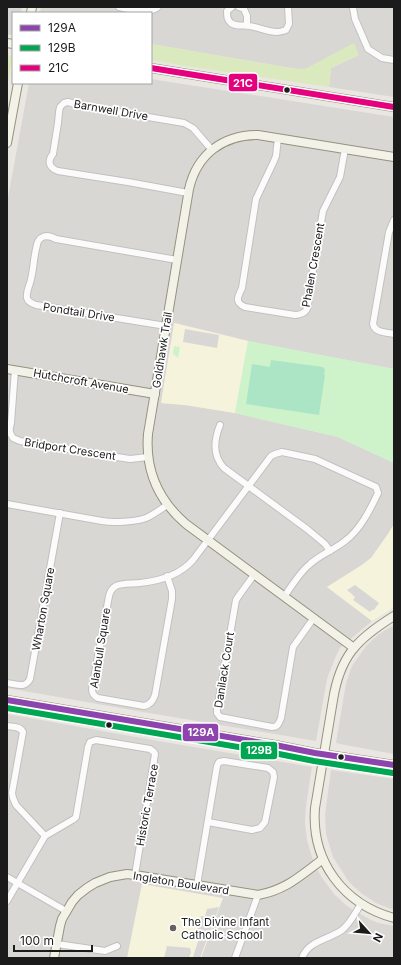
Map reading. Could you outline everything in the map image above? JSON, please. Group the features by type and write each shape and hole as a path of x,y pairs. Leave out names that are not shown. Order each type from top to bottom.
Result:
{"street":[{"path":"119,7 146,11 157,9 158,7"},
{"path":"232,7 227,12 227,17 229,22 236,26 247,25 276,32 286,30 289,24 288,7"},
{"path":"239,7 244,9 247,16 247,25"},
{"path":"353,7 353,15 368,49 382,58 394,60"},
{"path":"152,68 394,107"},
{"path":"7,143 18,84"},
{"name":"Barnwell Drive","path":"188,193 54,170 50,167 49,163 53,154 60,107 64,103 68,102 82,106 184,123 193,128 212,150"},
{"name":"Goldhawk Trail","path":"354,648 254,575 172,512 161,496 150,471 147,450 148,434 188,193 196,169 201,162 220,144 237,137 247,135 258,135 394,157"},
{"name":"Phalen Crescent","path":"278,138 276,156 256,199 242,288 237,299 239,304 245,307 295,315 304,313 308,305 323,211 340,177 345,149"},
{"path":"394,220 389,232 373,324 375,329 394,334"},
{"name":"Pondtail Drive","path":"166,326 36,305 32,304 28,300 27,292 30,284 37,244 44,236 177,260"},
{"name":"Hutchcroft Avenue","path":"11,370 155,394"},
{"name":"Bridport Crescent","path":"11,370 10,432 13,438 20,441 130,459 148,457"},
{"path":"220,425 216,436 216,455 224,468 324,544 330,551"},
{"name":"Alanbull Square","path":"167,576 172,591 172,599 153,701 144,706 98,698 92,694 92,689 111,591 118,586 146,582 167,576 186,567 193,560 272,456 282,452 310,457 376,487 378,493 365,518 350,538 308,565 284,596"},
{"path":"7,504 114,522 144,519 167,505"},
{"name":"Wharton Square","path":"7,683 23,685 28,683 30,679 60,513"},
{"name":"Danilack Court","path":"254,575 240,594 236,604 217,710 220,717 272,727 278,724 281,718 292,650 294,644 313,619"},
{"path":"394,616 372,630 354,648 345,660 337,680 315,808 317,839 323,859 330,873 346,892 360,904 381,914 394,918"},
{"path":"7,700 394,765"},
{"path":"7,726 19,728 23,732 12,793 13,798 16,805 45,836 7,901"},
{"name":"Historic Terrace","path":"45,836 76,817 90,742 96,740 150,749 154,752 155,756 135,875"},
{"path":"198,885 208,822 217,766 220,761 268,768 273,772 274,777 265,822 260,828 252,830 208,822"},
{"name":"Ingleton Boulevard","path":"54,958 60,926 66,911 78,895 87,888 94,883 110,877 127,874 258,895 285,887 323,859"},
{"path":"7,877 66,911"},
{"path":"235,958 258,895"},
{"path":"302,958 308,947 337,933 345,927 360,904"},
{"path":"57,944 105,951 117,946"}],"shaded area":[{"path":"7,7 22,7 21,12 12,12 12,34 7,35"},
{"path":"41,7 394,7 394,97 329,87 331,68 359,55 305,69 297,69 152,44 152,12 40,12"},
{"path":"152,79 394,117 394,369 248,341 175,323 161,403 185,405 235,413 338,437 394,463 394,524 371,558 327,587 372,621 340,648 335,658 327,679 316,741 7,688 7,203 29,84 152,84"},
{"path":"174,323 248,341 235,413 185,405 161,403"},
{"path":"185,329 219,335 217,348 183,342"},
{"path":"394,524 394,607 372,621 327,587 371,558"},
{"path":"355,585 379,603 374,610 370,612 353,600 355,597 347,590"},
{"path":"394,625 394,754 336,743 346,683 352,666 366,646 379,634"},
{"path":"378,685 394,687 394,692 377,690"},
{"path":"7,714 312,767 305,823 307,840 318,871 335,895 346,905 371,920 394,926 394,958 7,958"},
{"path":"378,729 394,732 394,737 377,734"},
{"path":"331,770 394,779 394,910 376,903 361,893 349,882 333,857 326,834 325,815"},
{"path":"391,858 394,861 384,871 380,868"},
{"name":"The Divine Infant Catholic School","path":"142,884 223,898 201,958 127,958"},
{"path":"219,907 200,958 193,957 201,932 197,930 201,916 205,916 207,909"},
{"path":"167,946 190,948 191,952 189,958 164,958"}],"green space":[{"path":"354,43 359,55 331,68 329,87 152,60 152,44 297,69 305,69"},
{"path":"7,55 12,56 12,61 7,88"},
{"path":"248,341 394,369 394,463 338,437 235,413"},
{"path":"174,346 180,347 178,358 173,354"},
{"path":"271,360 323,367 325,370 325,375 319,415 246,404 252,364 270,367"}],"transit line":[{"name":"21C","path":"152,68 394,107"},
{"name":"129A","path":"7,700 315,753 394,765"},
{"name":"129B","path":"7,708 314,761 393,773"}],"place":[{"name":"The Divine Infant Catholic School","path":"173,928"}]}
